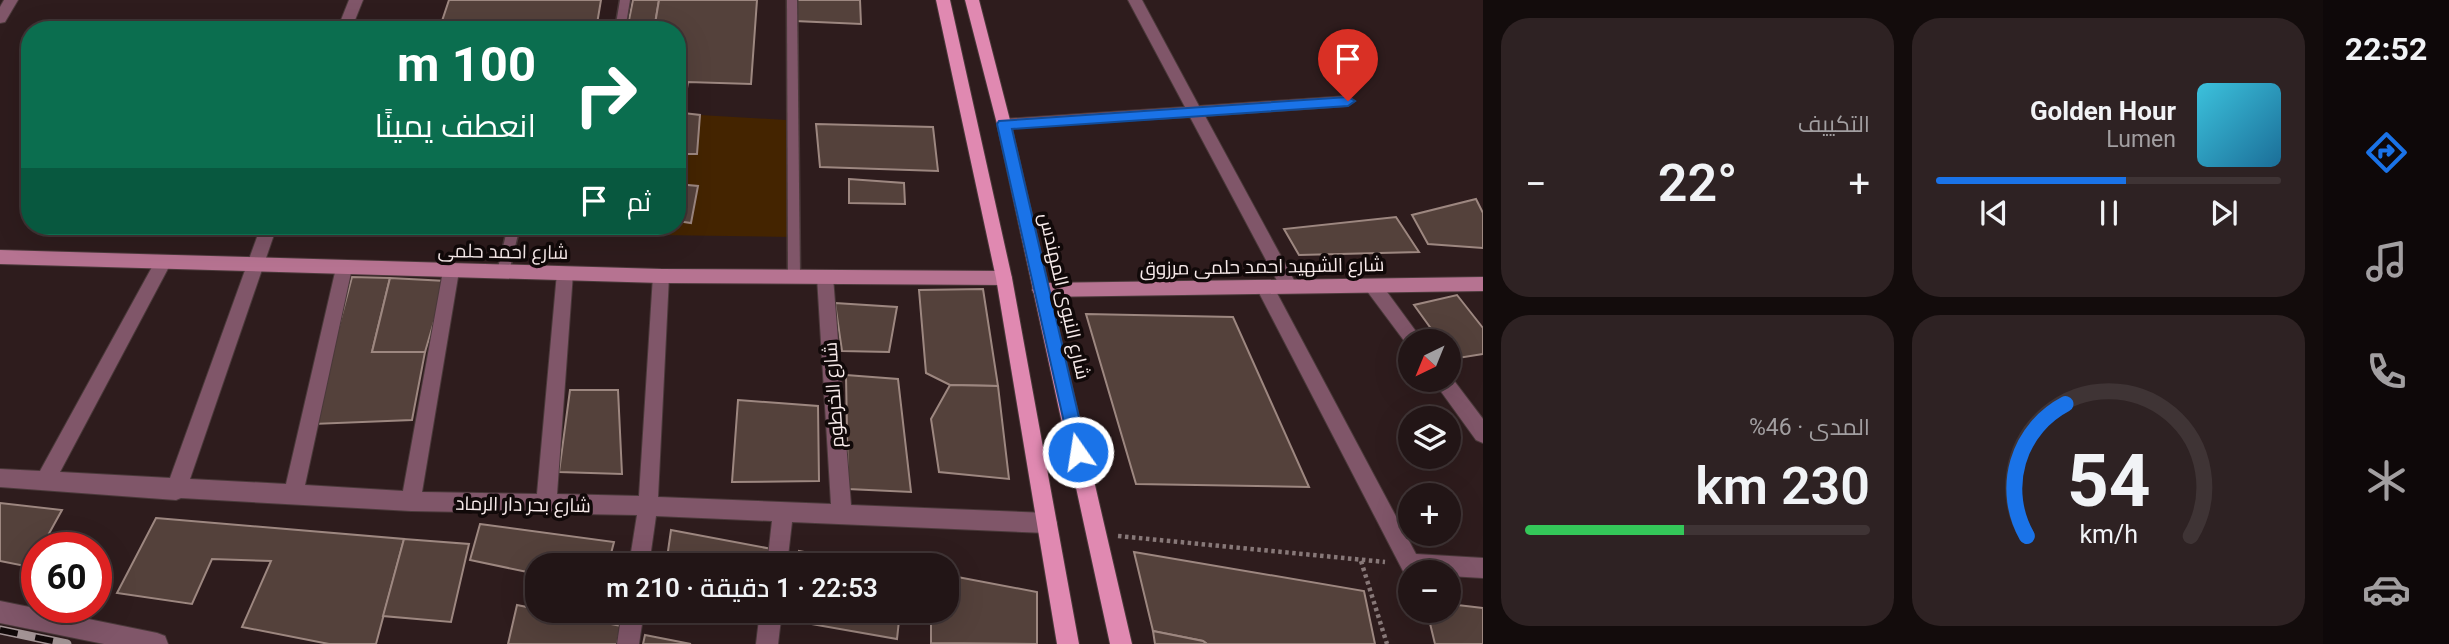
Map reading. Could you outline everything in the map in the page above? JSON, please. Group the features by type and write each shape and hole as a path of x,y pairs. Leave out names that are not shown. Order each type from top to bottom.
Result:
{"main road":[{"path":"943,0 1004,278 1068,644"},
{"name":"شارع النبوى المهندس","path":"972,0 1004,124 1121,644"},
{"name":"شارع احمد حلمى","path":"0,257 565,274 1004,278"},
{"name":"شارع الشهيد احمد حلمى مرزوق","path":"1041,290 1482,285"}],"street":[{"path":"0,19 11,0"},
{"path":"348,21 356,0"},
{"path":"1135,0 1289,287"},
{"path":"1004,124 1348,101"},
{"path":"176,490 266,235"},
{"path":"44,482 163,264"},
{"path":"293,495 344,268"},
{"path":"411,501 451,271"},
{"path":"546,505 565,274"},
{"path":"641,553 648,506 661,276"},
{"name":"شارع الخرطوم","path":"825,277 842,514"},
{"path":"1373,286 1405,329"},
{"path":"1265,287 1408,560"},
{"path":"1452,392 1483,434"},
{"name":"شارع بحر دار الرماد","path":"0,478 176,490 411,501 648,506 1047,523"},
{"path":"778,553 783,512"},
{"path":"1461,567 1483,568"},
{"path":"0,612 158,644"},
{"path":"628,644 631,623"},
{"path":"766,644 769,623"}],"lane":[{"path":"622,21 625,0"},
{"path":"792,0 794,277"},
{"path":"503,272 512,235"}],"path":[{"path":"1097,534 1398,563"},
{"path":"1361,561 1387,644"}],"shaded area":[{"path":"700,115 786,120 790,237 652,235 686,235 686,154 697,154"}],"building":[{"path":"449,0 601,0 598,21 442,21"},
{"path":"633,0 659,0 656,21 629,21"},
{"path":"659,0 757,0 751,84 688,82 686,94 686,21 656,21"},
{"path":"796,0 860,0 861,24 795,21"},
{"path":"686,113 700,115 697,154 686,154"},
{"path":"816,124 933,127 938,171 820,167"},
{"path":"849,179 904,183 905,204 849,203"},
{"path":"686,185 698,186 691,223 686,222"},
{"path":"1476,199 1483,213 1483,248 1428,244 1412,215"},
{"path":"1396,217 1419,252 1299,255 1284,229"},
{"path":"352,277 390,278 372,352 425,352 412,420 313,424"},
{"path":"390,278 446,281 425,352 372,352"},
{"path":"983,289 998,386 950,385 926,373 919,290"},
{"path":"1457,295 1483,328 1483,354 1461,358 1461,329 1431,329 1414,305"},
{"path":"835,303 897,307 889,352 842,351"},
{"path":"1086,314 1233,317 1309,487 1136,484"},
{"path":"846,375 898,379 911,492 848,489"},
{"path":"950,385 998,386 1009,479 939,472 931,419"},
{"path":"570,390 618,390 622,474 559,472"},
{"path":"738,400 818,406 819,481 732,482"},
{"path":"0,503 62,510 50,532 21,532 21,565 0,561"},
{"path":"156,518 404,539 376,644 329,644 242,627 271,561 212,559 192,604 117,593"},
{"path":"480,524 614,542 611,553 525,553 525,571 470,560"},
{"path":"671,530 772,549 771,553 668,553"},
{"path":"404,539 469,544 451,622 383,616"},
{"path":"1134,552 1364,591 1375,644 1207,644 1153,631"},
{"path":"959,577 1037,592 1037,644 931,643 931,623 959,623"},
{"path":"517,605 525,607 525,623 606,623 621,626 617,644 508,644"},
{"path":"1461,605 1483,608 1483,644 1435,644 1430,623 1461,623"},
{"path":"805,623 899,623 897,639"},
{"path":"1153,631 1203,641 1207,644 1155,644"},
{"path":"645,635 691,644 643,644"}],"railway":[{"path":"0,630 67,644"}],"route":[{"path":"1078,452 1004,124 1348,101"}]}
